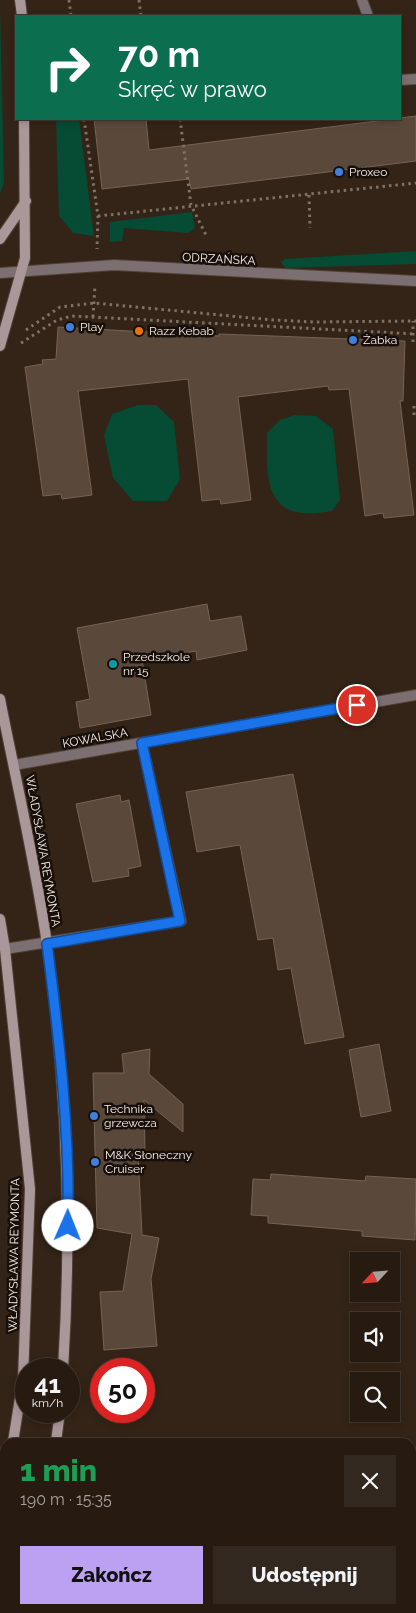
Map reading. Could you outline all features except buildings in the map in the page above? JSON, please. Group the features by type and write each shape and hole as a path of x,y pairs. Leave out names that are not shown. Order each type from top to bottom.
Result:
{"main road":[{"path":"20,0 22,15"},
{"path":"0,346 25,258 24,120"},
{"path":"0,239 26,201"},
{"name":"WŁADYSŁAWA REYMONTA","path":"0,699 47,944 60,1048 69,1197 63,1358"},
{"name":"WŁADYSŁAWA REYMONTA","path":"0,919 5,949 30,1189 23,1379 14,1438"},
{"path":"57,1438 58,1423"}],"street":[{"path":"362,0 368,15"},
{"path":"401,80 416,79"},
{"name":"ODRZAŃSKA","path":"0,273 114,265 416,281"},
{"name":"KOWALSKA","path":"14,765 416,695"},
{"path":"5,949 47,944 180,921 142,743"}],"path":[{"path":"68,0 71,15"},
{"path":"139,0 141,15"},
{"path":"84,120 98,216 97,267 93,317"},
{"path":"180,120 191,205 206,235"},
{"path":"98,216 416,183"},
{"path":"309,195 310,228"},
{"path":"26,328 60,307 94,303 281,320 414,321 415,334 413,342"},
{"path":"21,343 56,320 72,316 415,334"},
{"path":"414,406 414,416"}],"green space":[{"path":"0,6 4,182 0,194"},
{"path":"56,120 79,120 94,236 73,233 59,216"},
{"path":"192,212 195,228 188,233 124,228 122,241 110,242 110,222"},
{"path":"416,251 416,264 285,268 281,262 285,259"},
{"path":"138,405 156,405 174,422 180,479 167,501 133,501 113,478 104,435 112,414"},
{"path":"295,415 316,416 333,429 340,500 332,511 310,513 294,511 282,506 274,496 267,469 267,433 280,420"}],"place":[{"name":"Proxeo","path":"339,172"},
{"name":"Play","path":"70,327"},
{"name":"Razz Kebab","path":"139,331"},
{"name":"Żabka","path":"353,340"},
{"name":"Przedszkole nr 15","path":"113,664"},
{"name":"Technika grzewcza","path":"94,1116"},
{"name":"M&K Słoneczny Cruiser","path":"95,1162"}],"route":[{"path":"68,1226 69,1197 60,1048 47,944 180,921 142,743 357,705"}]}
